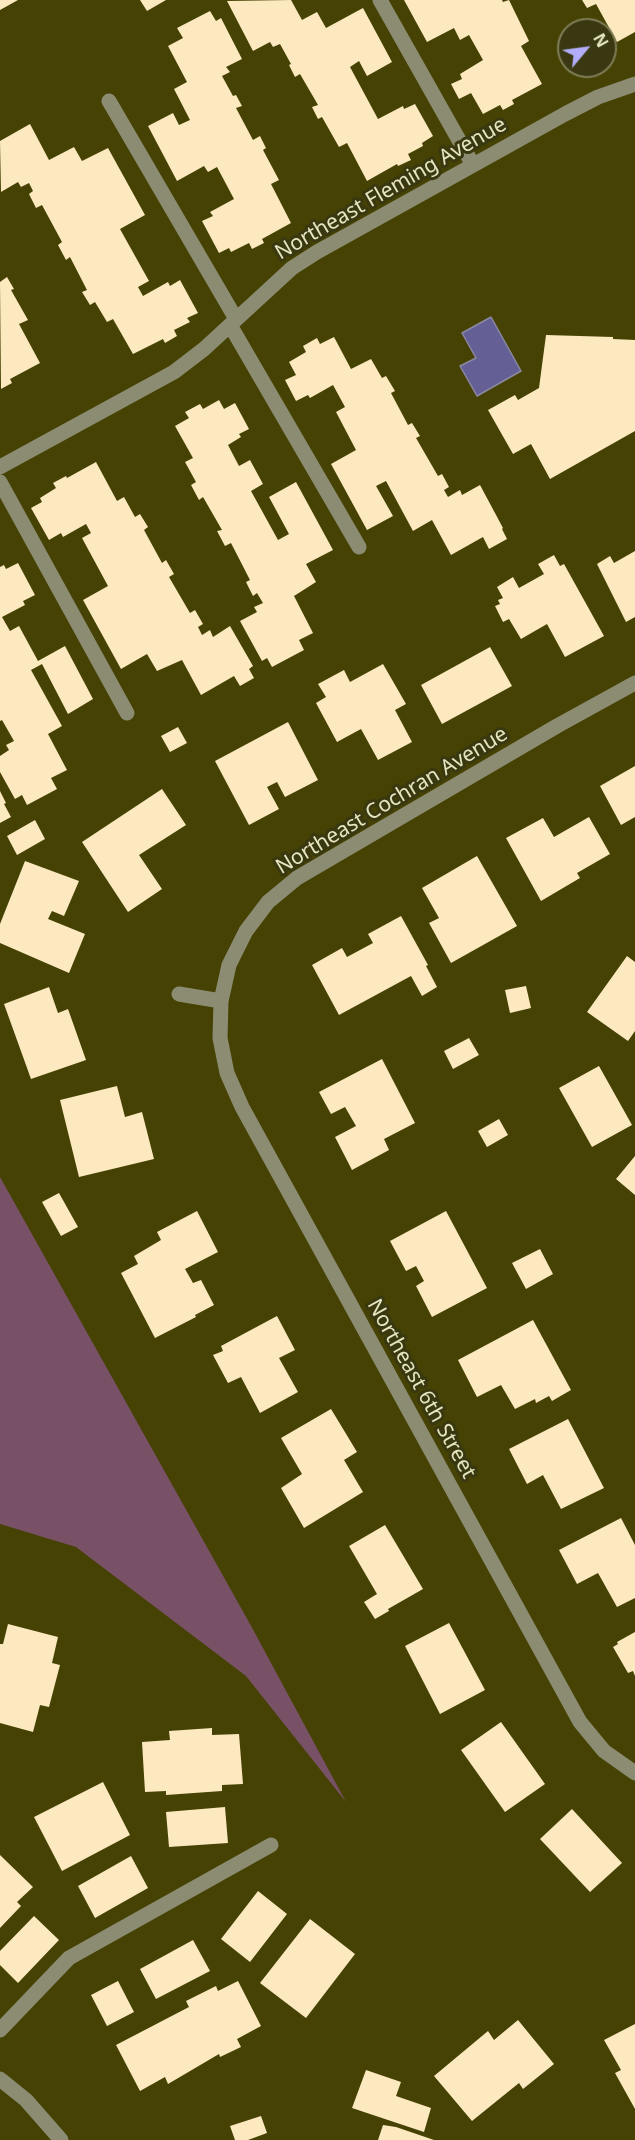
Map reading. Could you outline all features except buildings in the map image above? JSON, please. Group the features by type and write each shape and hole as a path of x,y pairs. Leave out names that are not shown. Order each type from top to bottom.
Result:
{"street":[{"path":"380,0 473,165"},
{"name":"Northeast Fleming Avenue","path":"0,467 174,372 204,349 292,268 565,114 635,84"},
{"path":"109,101 359,547"},
{"path":"0,482 127,713"},
{"name":"Northeast Cochran Avenue","path":"221,1001 229,965 246,931 268,902 297,878 635,683"},
{"path":"179,994 221,1001"},
{"name":"Northeast 6th Street","path":"221,1001 220,1038 227,1073 242,1107 580,1722 604,1751 635,1773"},
{"path":"0,2030 69,1958 271,1845"},
{"path":"0,2079 26,2100 61,2140"}],"shaded area":[{"path":"491,317 521,371 477,396 460,366 476,358 462,333"},
{"path":"0,1177 250,1624 346,1802 246,1676 76,1547 0,1524"}]}
